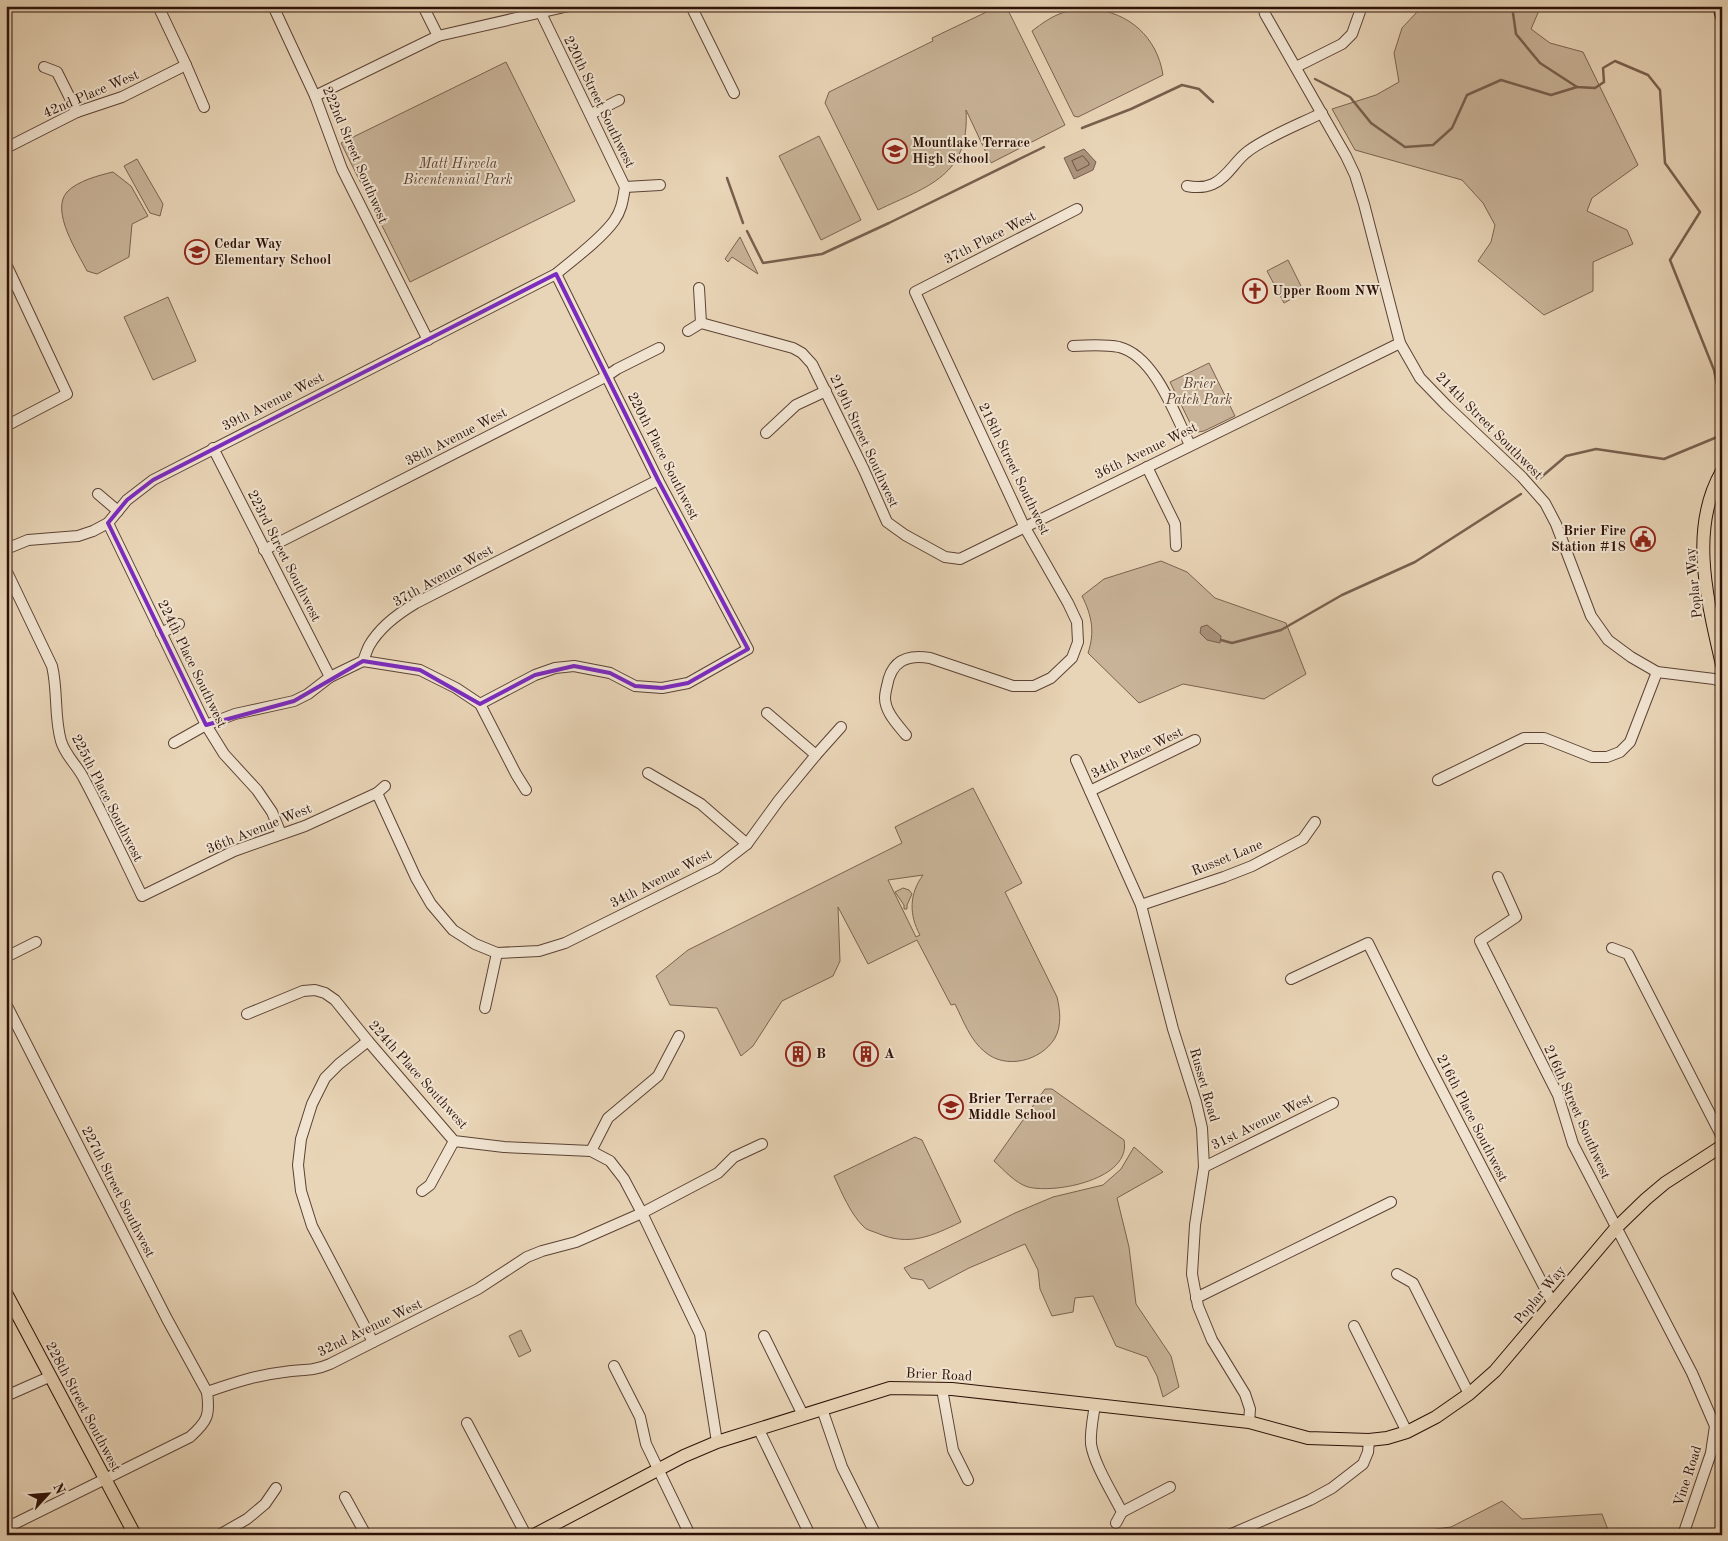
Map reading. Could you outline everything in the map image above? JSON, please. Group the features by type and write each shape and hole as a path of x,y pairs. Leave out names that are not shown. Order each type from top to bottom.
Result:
{"main road":[{"path":"1719,6 1722,17"},
{"name":"Poplar Way","path":"1722,471 1710,497 1706,515 1703,561 1708,599 1722,665"},
{"name":"Poplar Way","path":"1369,1440 1387,1438 1407,1432 1436,1417 1469,1394 1495,1371 1616,1228 1665,1183 1722,1146"},
{"name":"228th Street Southwest","path":"6,1293 135,1535"},
{"name":"Brier Road","path":"534,1535 684,1456 717,1442 890,1388 942,1389 1095,1405 1249,1422 1308,1438 1369,1440"}],"street":[{"path":"158,6 204,107"},
{"name":"222nd Street Southwest","path":"273,6 315,96 342,168 428,340"},
{"path":"423,6 438,36"},
{"path":"315,96 438,36 540,9 569,6"},
{"path":"691,6 734,93"},
{"name":"214th Street Southwest","path":"1262,6 1264,14 1296,67 1355,175 1400,343 1420,378 1522,477 1545,502 1556,524 1591,616 1608,640 1631,657 1657,672 1714,678 1722,682"},
{"path":"1296,67 1342,44 1352,34 1362,6"},
{"name":"220th Street Southwest","path":"540,9 624,187 622,204 614,220 594,241 556,274"},
{"name":"42nd Place West","path":"6,148 77,112 122,97 186,65"},
{"path":"44,67 57,72 77,112"},
{"path":"591,114 619,100"},
{"path":"1187,186 1195,188 1214,183 1222,178 1246,153 1322,113"},
{"path":"624,187 660,185"},
{"name":"37th Place West","path":"915,292 1078,209"},
{"path":"6,264 67,394 6,426"},
{"name":"39th Avenue West","path":"6,549 28,540 78,536 93,531 108,523 127,500 153,480 556,274"},
{"name":"220th Place Southwest","path":"480,704 535,675 555,668 574,666 610,673 635,686 662,688 688,683 748,649 658,480 556,274"},
{"path":"688,331 701,323 699,288"},
{"name":"218th Street Southwest","path":"906,735 893,720 885,698 889,673 903,660 917,656 930,658 1014,686 1034,686 1051,678 1072,658 1078,642 1077,622 1024,526 915,292"},
{"name":"219th Street Southwest","path":"701,323 793,348 802,353 812,364 826,391 887,522 905,536 945,557 960,559"},
{"name":"36th Avenue West","path":"960,559 1400,343"},
{"path":"1073,346 1093,344 1121,348 1140,359 1156,376 1190,445"},
{"name":"38th Avenue West","path":"264,550 659,348"},
{"path":"766,433 796,405 826,391"},
{"name":"223rd Street Southwest","path":"213,448 330,677"},
{"path":"1147,467 1175,524 1176,546"},
{"name":"37th Avenue West","path":"364,661 369,646 378,635 394,619 416,603 658,480"},
{"path":"98,494 118,511"},
{"name":"224th Place Southwest","path":"108,523 206,726 224,754 257,790 272,812 281,834"},
{"name":"225th Place Southwest","path":"6,570 52,666 55,678 58,730 61,743 82,775 142,896"},
{"path":"161,633 179,624"},
{"path":"174,743 206,726 236,714 294,701 308,694 330,677 364,661 420,670 456,688 480,704 526,790"},
{"path":"1438,780 1524,738 1544,738 1592,757 1607,757 1620,752 1630,742 1657,672"},
{"path":"767,713 816,755"},
{"name":"34th Avenue West","path":"497,953 539,950 565,943 716,868 747,844 779,800 842,727"},
{"name":"34th Place West","path":"1090,791 1195,740"},
{"name":"Russet Road","path":"1076,760 1140,905 1202,1128 1204,1166 1195,1225 1192,1274 1199,1310 1212,1340 1245,1394 1250,1409 1249,1422"},
{"path":"648,773 701,804 747,844"},
{"name":"36th Avenue West","path":"142,896 234,851 305,826 381,789 398,838 416,878 431,904 453,930 475,944 497,953"},
{"name":"Russet Lane","path":"1140,905 1252,866 1303,839 1315,822"},
{"name":"216th Street Southwest","path":"1498,877 1516,916 1480,941 1558,1096 1573,1144 1718,1424"},
{"path":"6,957 36,942"},
{"name":"216th Place Southwest","path":"1291,979 1368,943 1552,1304"},
{"path":"1612,948 1628,954 1722,1137"},
{"path":"486,1008 497,953"},
{"name":"224th Place Southwest","path":"247,1014 303,991 315,990 325,993 335,1000 454,1141 504,1147 591,1151 610,1161 624,1179 642,1213 700,1334 717,1442"},
{"name":"227th Street Southwest","path":"6,1004 167,1319 207,1392"},
{"path":"591,1151 608,1118 658,1076 679,1036"},
{"path":"368,1041 325,1078 312,1104 301,1139 298,1165 301,1192 312,1226 373,1342"},
{"name":"31st Avenue West","path":"1204,1166 1333,1103"},
{"path":"422,1191 430,1185 454,1141"},
{"name":"32nd Avenue West","path":"207,1392 242,1379 285,1371 318,1370 478,1289 527,1257 576,1242 642,1213 718,1173 734,1157 762,1144"},
{"path":"1196,1298 1391,1202"},
{"path":"1397,1274 1413,1283 1469,1394"},
{"path":"1354,1326 1407,1432"},
{"path":"764,1336 803,1415"},
{"path":"614,1366 640,1417 646,1444 690,1535"},
{"path":"6,1396 50,1377"},
{"path":"942,1389 954,1450 968,1480"},
{"path":"6,1528 190,1437 203,1426 209,1410 207,1392"},
{"path":"1095,1405 1091,1429 1092,1446 1096,1460 1122,1512"},
{"path":"822,1409 842,1467 876,1535"},
{"path":"467,1423 526,1535"},
{"name":"Vine Road","path":"1685,1534 1711,1453 1718,1424"},
{"path":"758,1430 810,1535"},
{"path":"1229,1535 1310,1500 1348,1477 1363,1464 1368,1452 1369,1440"},
{"path":"1116,1523 1122,1512 1170,1487"},
{"path":"219,1535 247,1519 265,1504 276,1488"},
{"path":"345,1497 366,1535"}],"highlighted area":[{"path":"556,274 658,480 748,649 688,683 662,688 635,686 610,673 574,666 535,675 480,704 420,670 363,661 294,701 206,725 108,523 127,500 153,480"}],"green space":[{"path":"999,6 1006,6 1065,125 991,163 966,110 965,132 961,150 953,164 942,176 929,185 878,210 825,103 829,92 933,41 932,38"},
{"path":"1433,6 1541,6 1531,29 1550,43 1583,52 1638,165 1592,198 1587,211 1627,230 1633,244 1593,262 1593,291 1544,315 1478,261 1491,242 1495,225 1483,203 1462,180 1355,150 1332,109 1376,95 1399,82 1394,53 1402,28 1417,12"},
{"path":"1091,9 1117,15 1139,29 1155,49 1163,75 1078,117 1074,116 1032,31 1059,14 1073,10"},
{"name":"Matt Hirvela Bicentennial Park","path":"506,62 575,201 410,282 341,143"},
{"path":"819,136 861,220 821,240 779,156"},
{"path":"137,159 163,204 160,216 150,213 124,166"},
{"path":"113,172 131,186 148,216 132,224 129,257 97,274 87,271 72,243 63,221 63,200 71,188 89,179"},
{"path":"740,237 758,274 732,257 728,262 725,259"},
{"path":"1288,260 1304,292 1284,303 1267,271"},
{"path":"168,297 196,361 153,380 124,317"},
{"name":"Brier Patch Park","path":"1209,363 1235,416 1198,432 1193,429 1170,382"},
{"path":"1161,561 1187,572 1215,598 1286,623 1306,674 1264,699 1183,684 1139,703 1088,653 1092,631 1088,610 1082,596 1104,579"},
{"path":"973,788 1022,883 1005,892 1057,997 1060,1023 1055,1038 1049,1046 1032,1057 1023,1060 1013,1062 993,1058 971,1036 955,1004 951,1005 917,940 868,964 838,907 840,961 833,976 782,1001 753,1046 741,1056 717,1008 670,1005 656,976 688,950 902,843 895,827","holes":["923,875 918,882 912,905 914,920 920,935 916,937 888,880"]},
{"path":"903,888 909,890 912,894 907,909 904,909 904,905 895,892"},
{"path":"1045,1089 1052,1089 1124,1140 1123,1154 1116,1165 1105,1174 1090,1181 1073,1185 1040,1189 1019,1183 994,1161"},
{"path":"915,1137 922,1140 961,1222 940,1232 910,1239 889,1237 867,1229 858,1221 850,1209 834,1176"},
{"path":"1134,1147 1163,1172 1117,1198 1129,1247 1136,1304 1171,1356 1179,1387 1163,1397 1157,1376 1147,1357 1116,1346 1093,1296 1075,1298 1073,1312 1052,1316 1040,1289 1038,1270 1025,1244 969,1268 929,1289 923,1280 911,1278 904,1268 1015,1213 1053,1197 1103,1185 1121,1169"},
{"path":"521,1330 531,1351 519,1357 509,1336"},
{"path":"1502,1501 1522,1519 1602,1514 1610,1535 1391,1535 1451,1527"}],"water":[{"path":"1084,149 1096,162 1093,170 1074,179 1064,158"},
{"path":"1207,625 1221,636 1220,643 1207,640 1200,633 1201,627"}],"waterway":[{"path":"1512,6 1516,34 1540,63 1577,87 1595,88 1604,82 1603,68 1615,61 1648,75 1660,90 1665,163 1700,212 1670,260 1714,370 1722,409"},
{"path":"1315,79 1350,97 1371,123 1405,147 1433,145 1452,128 1467,95 1501,80 1551,95 1577,87"},
{"path":"1082,128 1131,109 1182,85 1199,89 1213,102"},
{"path":"747,231 763,263 822,254 1044,147"},
{"path":"727,178 743,223"},
{"path":"1539,479 1566,456 1596,449 1664,459 1722,435"},
{"path":"1221,640 1232,643 1281,630 1342,595 1415,562 1521,494"}],"place":[{"name":"Mountlake Terrace High School","path":"895,151"},
{"name":"Cedar Way Elementary School","path":"197,252"},
{"name":"Upper Room NW","path":"1255,291"},
{"name":"Brier Fire Station #18","path":"1643,539"},
{"name":"B","path":"798,1054"},
{"name":"A","path":"866,1054"},
{"name":"Brier Terrace Middle School","path":"951,1107"}]}
